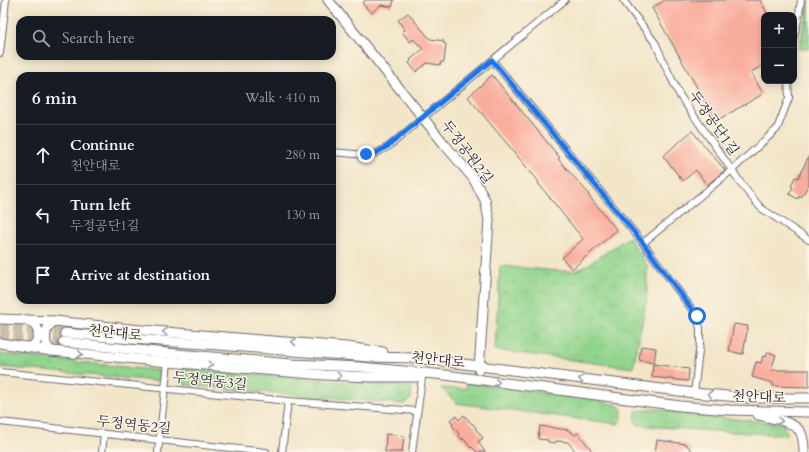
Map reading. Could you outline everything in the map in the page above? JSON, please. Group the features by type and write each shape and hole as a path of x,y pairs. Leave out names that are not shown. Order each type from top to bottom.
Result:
{"main road":[{"name":"두정공원2길","path":"328,0 473,178 485,200 489,220 479,379"},
{"path":"0,319 54,322 346,347 416,358"},
{"path":"28,320 35,325 38,334 38,338 33,347 29,347"},
{"path":"52,351 47,347 46,337 48,326 54,322"},
{"name":"천안대로","path":"809,398 750,398 694,393 416,358 360,356 131,339 64,337 166,353 292,364 361,367 445,375 680,406 809,412"},
{"path":"0,343 52,351 324,375 371,378 422,378 445,375"},
{"path":"0,347 16,346"},
{"path":"743,410 787,423 796,428 802,435 805,452"}],"street":[{"path":"0,53 6,0"},
{"path":"336,152 376,153 388,146 565,0"},
{"name":"두정공단1길","path":"622,0 656,44 680,96 745,189 761,208 809,240"},
{"path":"797,24 801,0"},
{"path":"492,60 643,243 697,316 700,329 700,343 694,393"},
{"path":"643,243 732,170 777,129 789,98 788,84"},
{"path":"158,452 168,362"},
{"name":"두정역동3길","path":"0,372 288,401 417,411"},
{"path":"412,452 422,378"},
{"path":"282,452 288,401"},
{"name":"두정역동2길","path":"0,422 160,440 219,449 266,452"},
{"path":"102,452 104,434"},
{"path":"805,452 809,448"}],"green space":[{"path":"809,0 809,49 799,49"},
{"path":"629,237 647,265 647,297 633,368 495,350 500,266 576,271"},
{"path":"0,354 163,371 162,378 156,381 0,367"},
{"path":"185,369 412,387 411,399 404,404 185,385 180,380 182,371"},
{"path":"467,383 593,399 617,405 622,409 622,418 618,424 456,403 441,388 465,389"},
{"path":"657,409 698,416 781,423 788,433 786,435 638,425 635,420 636,411"}],"building":[{"path":"366,0 394,0 392,7 381,5 371,13 362,3"},
{"path":"665,0 760,0 766,12 761,12 761,67 751,72 763,94 716,121 652,8"},
{"path":"408,13 430,39 444,41 443,43 446,44 444,62 441,62 440,65 427,63 416,72 409,63 411,61 410,60 423,49 413,39 410,42 402,32 405,30 398,20"},
{"path":"492,75 560,158 558,159 589,194 588,195 617,230 572,269 562,258 583,239 538,183 539,182 468,97"},
{"path":"692,131 725,170 707,185 696,170 683,181 663,156"},
{"path":"809,156 809,184 801,198 799,196 798,199 789,194 793,187 791,186 795,177 798,178"},
{"path":"734,324 748,326 743,354 729,351"},
{"path":"641,346 656,348 654,363 639,360"},
{"path":"768,352 776,355 771,370 809,370 809,387 773,386 773,383 752,377 756,362 761,363 763,356 766,357"},
{"path":"653,364 689,369 688,381 652,377"},
{"path":"464,415 473,424 483,438 478,442 485,452 477,452 472,447 471,448 463,438 462,440 452,425 453,424 450,420 456,416 459,420"},
{"path":"540,426 568,430 575,435 578,433 593,452 576,452 568,442 556,441 555,443 548,442 548,440 538,439"},
{"path":"386,434 404,436 402,452 385,452"},
{"path":"657,440 686,444 693,452 655,452"}],"tunnel":[{"path":"0,326 65,333"},
{"path":"0,335 63,342"}],"route":[{"path":"366,154 376,153 388,146 492,60 643,243 697,316"}]}
